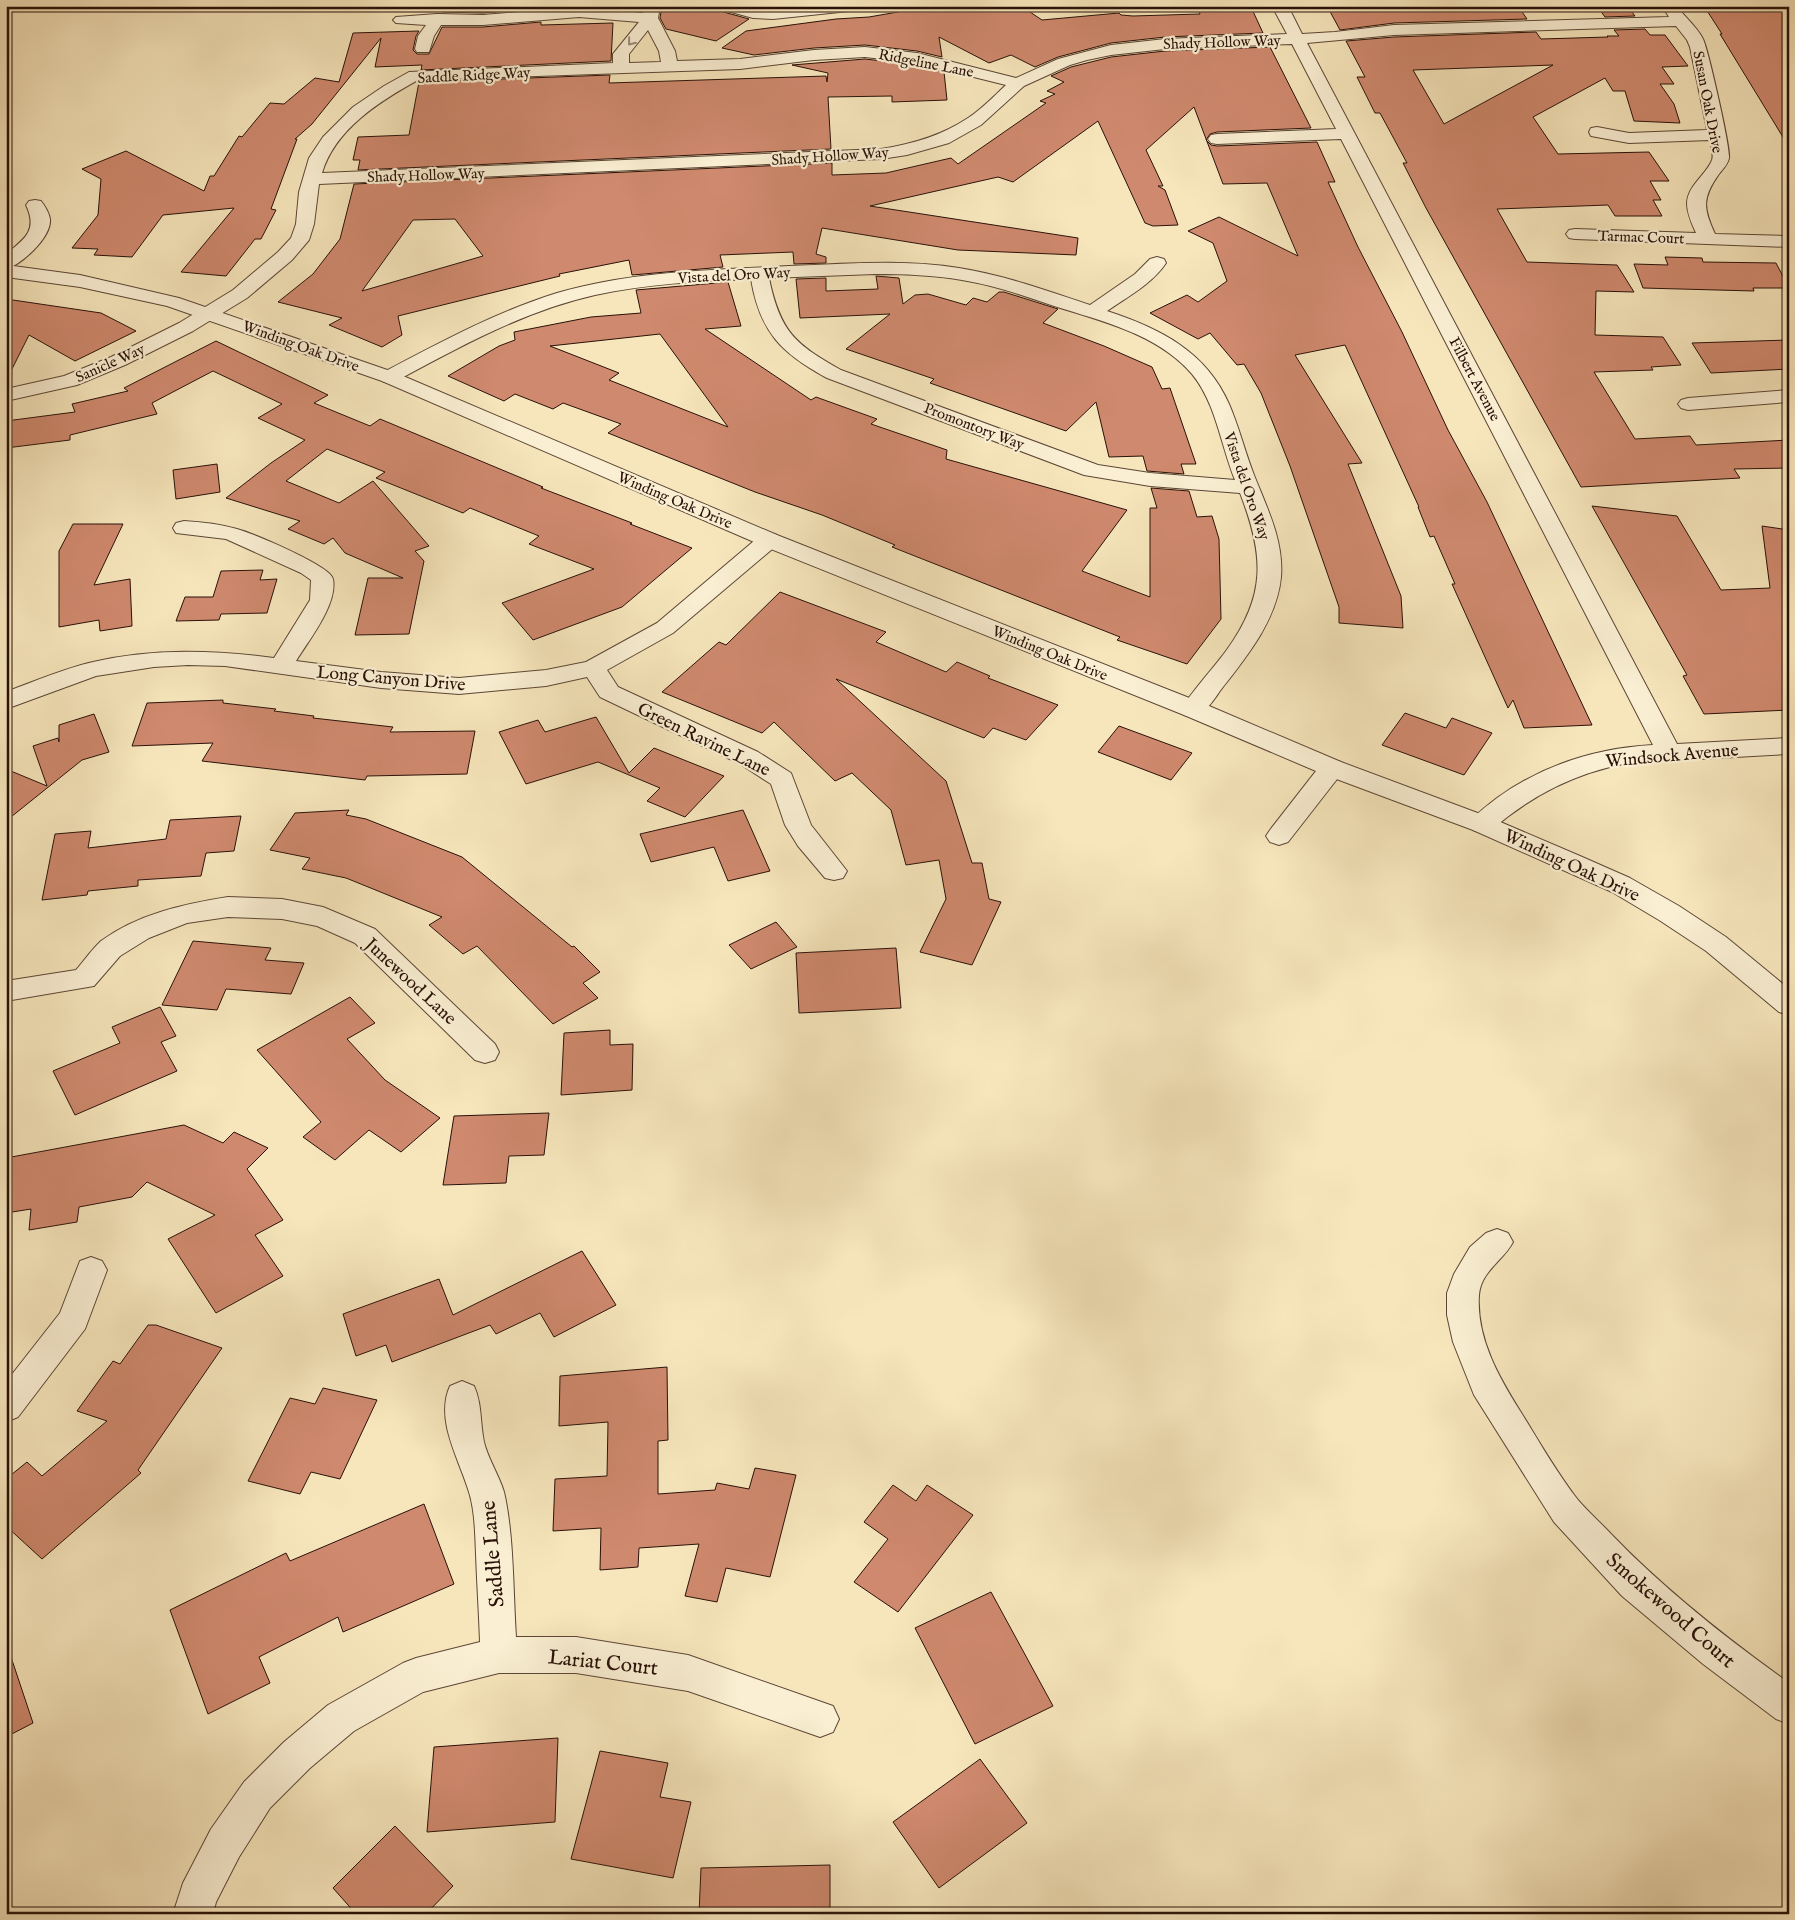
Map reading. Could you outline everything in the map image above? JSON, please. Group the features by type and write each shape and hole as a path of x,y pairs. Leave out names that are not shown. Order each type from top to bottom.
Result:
{"street":[{"path":"725,6 753,13 773,14 849,6"},
{"name":"Filbert Avenue","path":"1280,6 1669,753"},
{"name":"Susan Oak Drive","path":"1668,6 1698,47 1718,135 1721,154 1720,161 1701,187 1696,202 1698,216 1708,239"},
{"path":"401,20 483,20 579,12 651,12"},
{"path":"651,12 667,52 670,67"},
{"path":"621,69 622,54 651,12"},
{"path":"423,49 426,36 437,19"},
{"name":"Shady Hollow Way","path":"312,179 881,154 922,146 959,131 976,121 1018,84 1064,62 1111,50 1165,44 1298,40 1394,30 1680,20"},
{"name":"Saddle Ridge Way","path":"208,314 240,294 300,240 305,224 308,192 318,158 341,128 390,89 415,75 740,64 833,53"},
{"name":"Ridgeline Lane","path":"833,53 901,54 1018,84"},
{"path":"1597,132 1629,138 1718,135"},
{"path":"1217,139 1347,134"},
{"path":"6,263 38,233 41,221 35,205"},
{"name":"Tarmac Court","path":"1575,234 1789,242"},
{"path":"1092,312 1142,278 1156,263"},
{"name":"Vista del Oro Way","path":"389,378 486,327 552,301 592,290 634,282 696,276 887,268 945,271 984,278 1121,322 1186,356 1200,371 1216,396 1248,487 1269,555 1268,585 1262,612 1246,640 1192,709"},
{"name":"Winding Oak Drive","path":"6,272 80,281 156,298 208,314 389,378 769,540 1192,709 1332,768 1482,824 1621,885 1669,913 1716,944 1789,1005"},
{"name":"Promontory Way","path":"759,273 768,314 781,338 804,357 834,374 1092,470 1122,477 1157,481 1248,487"},
{"name":"Sanicle Way","path":"6,395 70,381 118,361 208,314"},
{"path":"1688,404 1789,396"},
{"path":"184,528 232,534 309,568 322,578 321,600 281,667"},
{"name":"Long Canyon Drive","path":"6,701 67,677 94,669 154,660 188,658 225,659 381,680 459,686 546,678 593,668 665,628 769,540"},
{"name":"Green Ravine Lane","path":"593,668 609,692 749,758 782,779 798,825 815,851 834,871"},
{"name":"Windsock Avenue","path":"1482,824 1504,804 1534,785 1568,770 1606,758 1789,746"},
{"path":"1278,836 1332,768"},
{"name":"Junewood Lane","path":"6,991 84,979 110,950 139,932 183,914 228,907 282,909 323,917 365,936 485,1052"},
{"name":"Smokewood Court","path":"1497,1242 1481,1256 1470,1274 1464,1293 1463,1315 1469,1342 1486,1385 1525,1449 1566,1511 1635,1584 1716,1652 1789,1706"},
{"path":"6,1407 54,1348 74,1319 92,1270"},
{"name":"Saddle Lane","path":"462,1396 463,1421 468,1445 486,1490 491,1515 499,1655"},
{"name":"Lariat Court","path":"193,1914 197,1897 225,1843 256,1794 340,1718 416,1676 499,1655 576,1655 688,1673 820,1719"}],"building":[{"path":"443,6 543,6 543,8 483,13 442,12"},
{"path":"662,6 716,6 720,11 749,19 716,41 666,29 660,18"},
{"path":"932,6 1021,6 1042,20 1119,13 1121,15 1133,16 1200,14 1198,8 1251,7 1263,33 1165,37 1111,43 1058,57 1035,67 1011,55 989,63 939,37 942,57 917,51 865,45 814,48 754,55 722,48 746,31 836,19 869,17"},
{"path":"1327,6 1518,6 1527,19 1394,23 1340,30"},
{"path":"1597,6 1627,6 1635,16 1605,17"},
{"path":"1704,6 1789,6 1789,147 1720,34 1722,34"},
{"path":"541,22 541,25 613,23 611,61 421,70 422,65 375,67 381,38 312,124 295,139 297,139 271,209 276,210 261,239 255,239 226,276 181,272 234,208 163,215 132,257 94,255 98,249 72,248 98,215 101,179 82,169 126,151 204,191 210,176 214,176 239,136 242,137 270,103 284,104 315,78 339,82 353,33 419,31 413,50 417,54 429,54 442,27 483,27"},
{"path":"1645,29 1650,35 1665,35 1688,66 1662,67 1674,84 1660,84 1674,104 1680,123 1634,121 1625,91 1613,91 1605,78 1533,117 1558,154 1649,152 1669,181 1650,181 1661,200 1653,200 1662,216 1615,216 1608,205 1497,209 1527,262 1617,265 1634,292 1596,291 1595,335 1663,337 1681,365 1651,367 1653,370 1594,372 1635,439 1690,436 1696,445 1789,440 1789,468 1734,469 1740,478 1581,487 1426,208 1403,163 1407,163 1380,113 1375,113 1357,77 1365,77 1346,41 1394,37 1536,32 1541,39 1619,36 1614,30","holes":["1553,65 1444,124 1413,70"]},
{"path":"1270,47 1311,128 1217,132 1210,134 1206,140 1194,107 1146,150 1163,186 1158,186 1165,190 1178,225 1153,226 1145,223 1098,121 1013,182 998,177 870,206 1078,238 1076,255 958,250 822,228 816,254 826,257 826,263 794,264 793,252 720,255 723,267 632,275 629,260 559,274 560,276 398,316 402,335 382,347 329,325 342,318 278,302 313,274 340,239 354,184 832,163 832,175 886,173 951,158 958,164 1046,103 1040,101 1055,94 1047,91 1064,82 1051,76 1071,67 1111,57 1165,51","holes":["455,219 483,256 362,291 413,220"]},
{"path":"865,59 917,65 944,72 947,100 892,102 892,96 828,97 831,149 358,170 360,160 353,160 358,137 409,135 419,82 610,75 609,83 826,76 827,82 828,73 792,65"},
{"path":"1207,141 1211,145 1217,146 1317,142 1335,182 1328,182 1358,247 1402,332 1448,430 1487,502 1592,725 1524,728 1513,700 1508,708 1452,584 1455,584 1434,536 1430,537 1419,507 1345,345 1295,355 1362,463 1348,464 1401,596 1403,628 1339,623 1339,607 1290,466 1261,393 1244,364 1237,365 1210,333 1198,339 1150,313 1187,295 1198,302 1227,281 1213,243 1188,231 1219,217 1298,256 1267,183 1223,184"},
{"path":"1665,257 1702,258 1703,262 1776,263 1789,288 1753,288 1754,291 1643,288 1634,264 1668,265"},
{"path":"876,276 899,278 903,304 915,295 928,294 966,305 973,298 987,302 999,292 1004,292 1058,309 1043,323 1104,346 1152,367 1162,389 1170,388 1196,464 1181,464 1184,474 1147,471 1143,456 1109,457 1096,402 1066,431 930,383 934,379 846,349 890,314 800,318 796,279 826,278 826,291 878,289"},
{"path":"728,282 741,326 705,329 811,400 816,397 877,419 871,424 947,450 946,459 1127,510 1082,571 1150,597 1150,508 1157,508 1151,488 1189,491 1197,517 1212,516 1219,539 1221,619 1187,664 1117,640 1120,637 892,547 895,545 822,515 755,492 608,433 621,424 563,403 553,409 515,394 504,401 448,376 499,346 515,340 514,332 591,317 641,313 636,290","holes":["660,334 728,427 609,380 619,373 550,346"]},
{"path":"6,299 101,313 136,331 75,361 29,335 6,381"},
{"path":"1789,340 1789,369 1711,373 1692,343"},
{"path":"216,341 328,395 314,403 370,426 380,419 543,487 541,488 692,548 622,607 533,640 502,603 594,569 529,544 539,536 470,508 463,513 376,478 385,472 327,449 286,481 339,503 373,481 429,546 415,551 424,561 409,634 355,635 368,578 403,578 345,553 333,538 324,544 288,529 300,521 226,498 271,463 305,440 258,418 282,404 213,371 152,403 157,414 70,435 70,440 6,448 6,421 75,412 72,404 128,391 124,388"},
{"path":"217,464 220,492 176,499 173,470"},
{"path":"1592,506 1677,516 1721,590 1770,588 1762,526 1789,530 1789,710 1704,714 1683,676 1687,675"},
{"path":"73,524 123,524 94,585 130,579 132,626 100,631 99,620 59,627 59,551"},
{"path":"263,570 260,580 277,579 267,613 221,614 219,620 176,621 185,597 213,597 221,571"},
{"path":"780,592 886,632 876,642 946,672 957,662 990,676 988,678 1058,705 1026,740 993,728 984,738 836,679 946,781 972,863 982,863 989,899 1001,902 972,965 920,952 946,899 939,860 906,865 891,810 852,773 835,781 774,722 762,733 662,692 719,642 726,645"},
{"path":"223,700 223,703 276,709 274,711 314,716 313,718 393,727 390,732 475,731 467,774 367,776 365,780 202,761 213,743 132,746 147,703"},
{"path":"1405,713 1446,728 1452,718 1492,733 1464,775 1382,745"},
{"path":"94,714 109,752 82,760 6,821 6,769 47,786 33,746 58,738 59,742 59,725"},
{"path":"596,717 629,773 654,748 724,776 685,817 647,801 660,788 598,762 526,784 499,732 538,720 545,732"},
{"path":"1119,726 1192,753 1171,780 1098,752"},
{"path":"349,810 346,815 366,819 462,857 572,947 574,946 600,972 583,983 598,998 553,1024 477,946 463,954 429,925 442,917 346,878 302,869 310,858 270,850 295,813"},
{"path":"743,810 770,871 728,881 714,847 651,862 640,834"},
{"path":"241,816 234,851 206,853 201,876 138,880 138,886 88,891 87,895 42,900 55,834 91,831 88,848 166,839 170,820"},
{"path":"776,922 797,947 751,969 729,945"},
{"path":"193,941 271,948 265,960 304,963 291,994 226,989 217,1010 162,1005"},
{"path":"896,948 901,1008 799,1013 796,953"},
{"path":"350,997 375,1023 347,1039 385,1080 440,1118 401,1152 369,1130 335,1160 303,1137 321,1122 257,1050"},
{"path":"160,1007 176,1036 161,1042 177,1071 75,1115 53,1071 120,1043 112,1027"},
{"path":"610,1030 610,1045 633,1044 632,1090 561,1095 564,1033"},
{"path":"549,1113 544,1155 509,1156 506,1183 443,1185 454,1116"},
{"path":"184,1125 223,1143 234,1132 268,1148 247,1169 283,1220 255,1235 283,1276 216,1313 168,1239 215,1215 147,1182 132,1197 79,1207 77,1222 29,1230 31,1209 6,1213 6,1158"},
{"path":"582,1251 616,1305 554,1337 540,1313 496,1334 490,1325 392,1362 386,1345 356,1356 343,1314 439,1279 453,1315"},
{"path":"148,1325 156,1325 222,1348 138,1470 141,1473 42,1559 6,1526 6,1479 27,1462 42,1476 107,1421 77,1411 113,1361 120,1364"},
{"path":"667,1367 668,1440 658,1441 658,1494 715,1490 717,1483 749,1489 755,1468 796,1475 770,1577 726,1568 717,1602 685,1596 699,1544 639,1548 638,1567 600,1570 601,1528 553,1531 555,1479 607,1476 608,1422 559,1426 560,1376"},
{"path":"323,1388 377,1400 340,1479 311,1472 300,1494 248,1481 290,1398 315,1404"},
{"path":"893,1485 916,1501 927,1485 973,1515 898,1612 854,1582 888,1539 864,1522"},
{"path":"424,1504 454,1584 343,1632 338,1617 259,1657 270,1683 208,1714 170,1610 286,1553 290,1561"},
{"path":"991,1592 1053,1706 975,1744 915,1628"},
{"path":"11,1657 33,1723 6,1737 6,1658"},
{"path":"558,1738 555,1822 427,1832 434,1747"},
{"path":"600,1751 668,1763 660,1797 691,1802 673,1878 571,1859"},
{"path":"980,1759 1027,1823 939,1888 893,1822"},
{"path":"395,1826 453,1886 426,1914 356,1914 333,1888"},
{"path":"830,1865 830,1914 699,1914 701,1868"}]}
